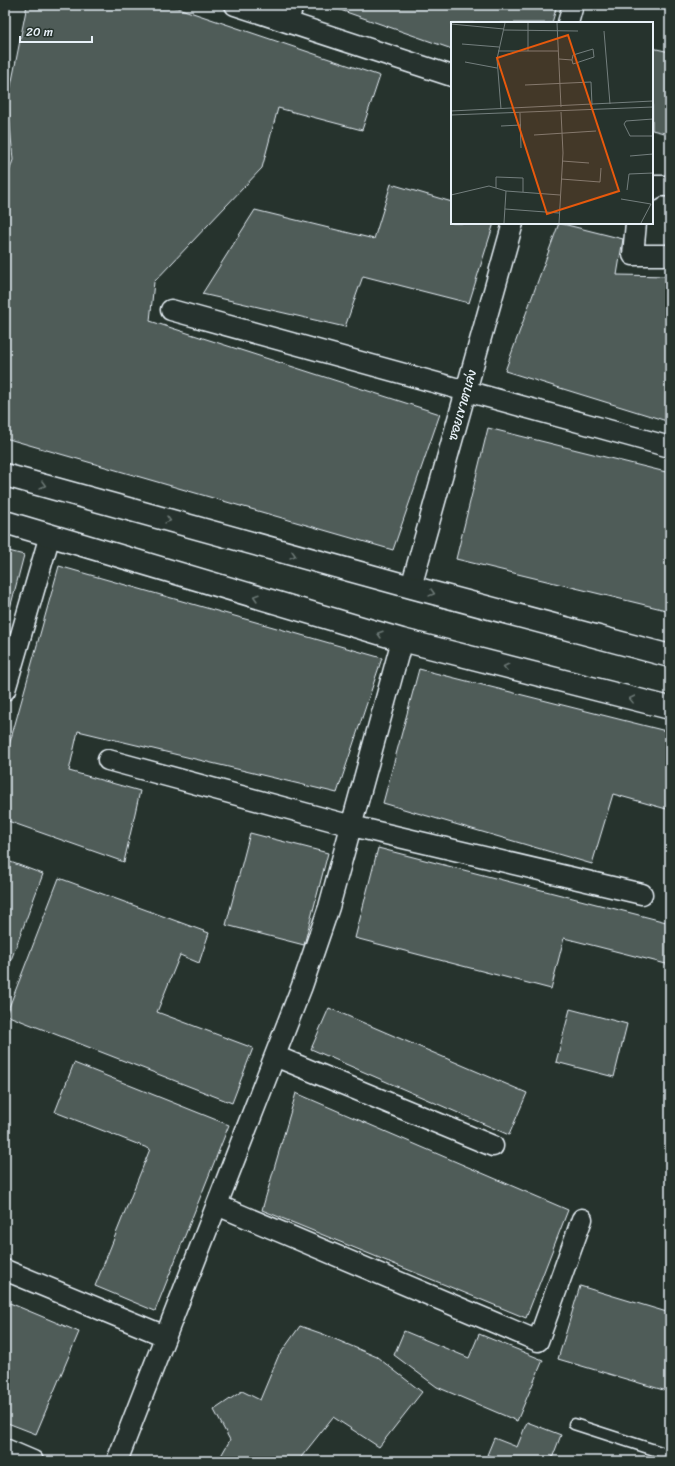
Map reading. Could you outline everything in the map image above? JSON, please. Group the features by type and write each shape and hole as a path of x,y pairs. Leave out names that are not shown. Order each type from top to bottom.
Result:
{"main road":[{"path":"5,475 411,587 670,656"},
{"path":"5,522 402,640 670,708"}],"street":[{"path":"235,5 290,14 451,76"},
{"path":"568,22 573,5"},
{"path":"653,188 654,186 670,186"},
{"name":"ซอยเขาตาเล่ง","path":"411,587 513,224"},
{"path":"635,224 633,255 670,256"},
{"path":"170,310 670,447"},
{"path":"5,690 13,633 50,535"},
{"path":"117,1461 302,986 327,914 402,640"},
{"path":"108,760 352,826 642,894"},
{"path":"275,1056 492,1146"},
{"path":"216,1205 538,1341 582,1219"},
{"path":"5,1270 165,1336"},
{"path":"5,1449 33,1461"}],"lane":[{"path":"574,1424 670,1455"}],"building":[{"path":"27,5 169,5 380,76 362,130 278,108 262,168 154,282 150,321 440,414 393,550 5,438 5,184 13,160 8,101"},
{"path":"326,5 557,5 552,22 451,22 451,49"},
{"path":"653,48 670,52 670,128 668,134 653,130"},
{"path":"391,184 451,202 451,224 494,224 469,303 363,276 345,327 202,294 255,210 374,239"},
{"path":"559,224 623,239 617,275 670,276 670,422 505,371"},
{"path":"488,428 670,473 670,611 456,559"},
{"path":"5,550 24,555 8,616 5,616"},
{"path":"59,566 382,658 337,793 78,731 69,771 140,791 124,862 5,820 5,760"},
{"path":"419,669 670,732 670,810 613,794 592,864 383,803"},
{"path":"250,833 328,853 304,945 226,925"},
{"path":"378,848 670,923 670,965 564,938 551,989 355,938"},
{"path":"5,860 43,874 5,976"},
{"path":"59,878 209,933 199,963 180,955 157,1012 253,1048 232,1103 6,1015"},
{"path":"329,1008 527,1093 509,1135 311,1049"},
{"path":"570,1009 627,1024 614,1077 556,1062"},
{"path":"74,1063 229,1125 155,1311 95,1286 150,1149 55,1112"},
{"path":"296,1093 568,1210 526,1318 262,1210"},
{"path":"580,1286 670,1313 670,1392 558,1359"},
{"path":"5,1301 79,1332 36,1434 5,1422"},
{"path":"300,1326 377,1357 422,1392 379,1447 333,1417 298,1461 218,1461 230,1440 214,1410 242,1391 260,1400 278,1357"},
{"path":"404,1331 469,1358 479,1334 543,1360 517,1421 437,1387 394,1355"},
{"path":"527,1422 561,1435 551,1461 504,1461 487,1455 494,1438 517,1447"}]}
